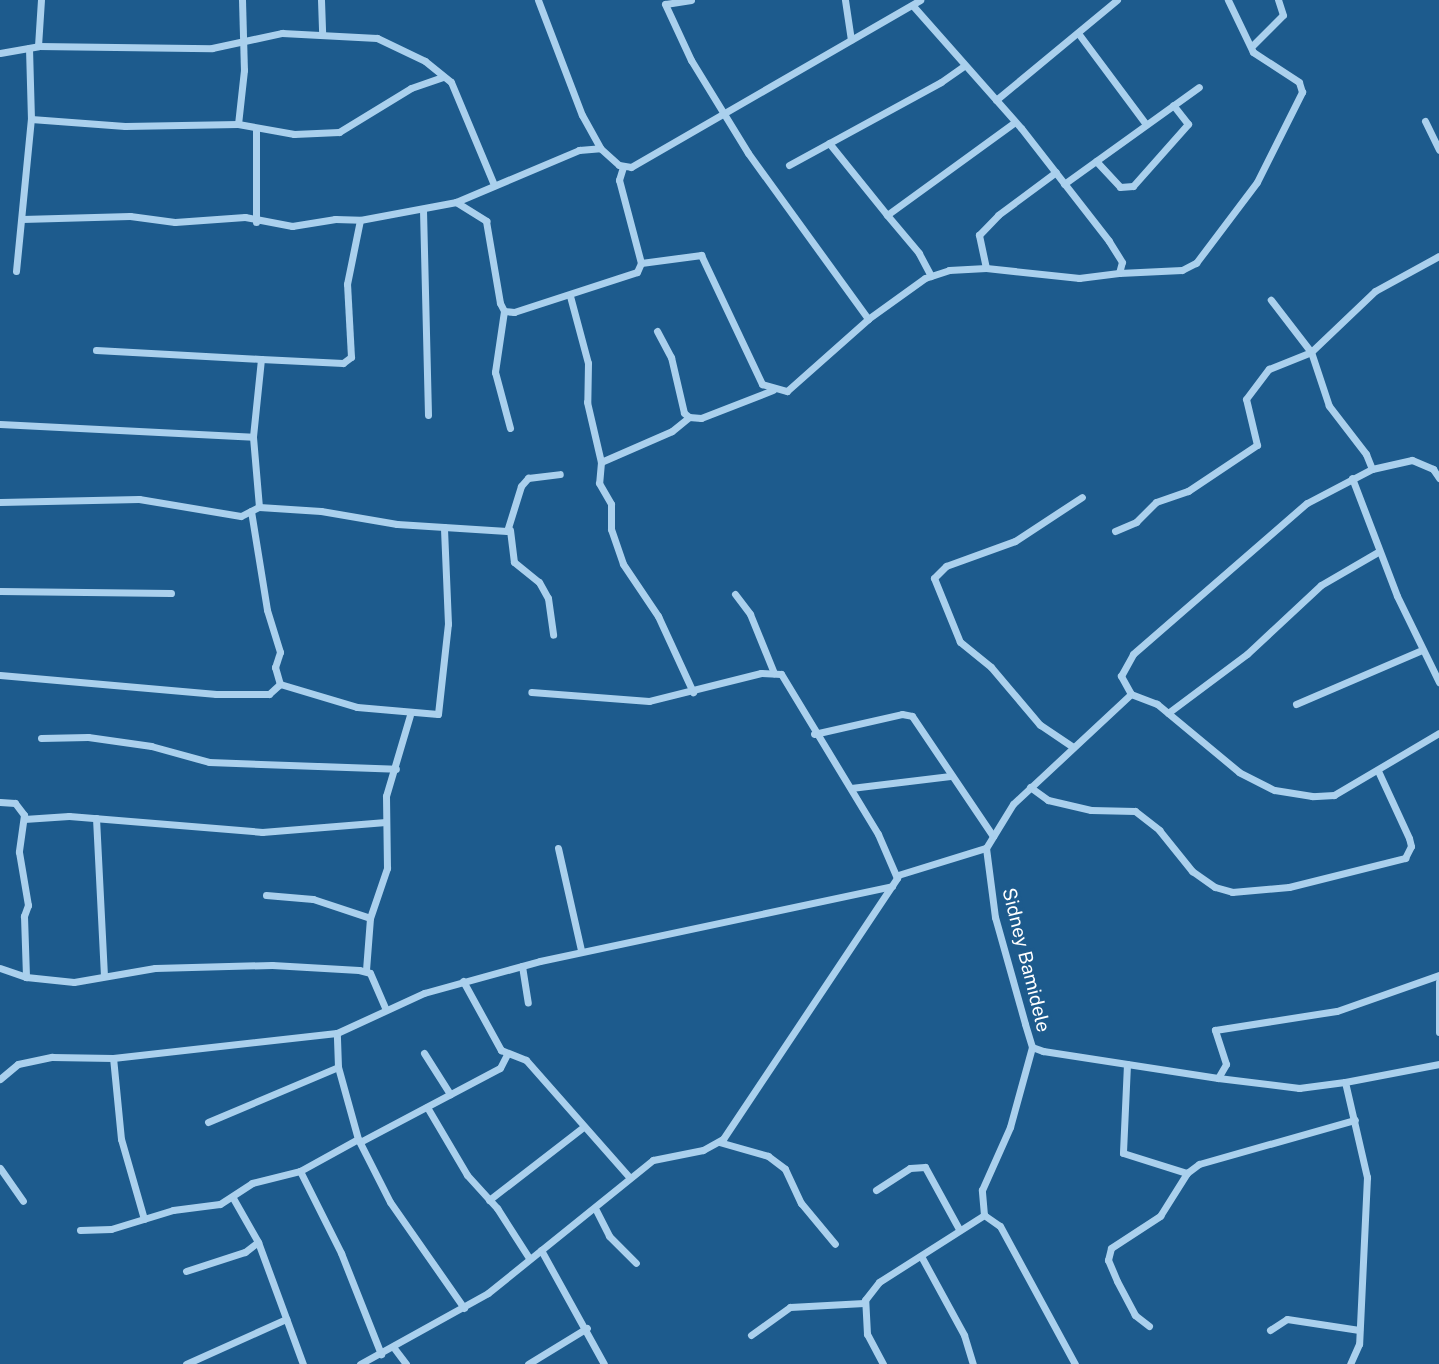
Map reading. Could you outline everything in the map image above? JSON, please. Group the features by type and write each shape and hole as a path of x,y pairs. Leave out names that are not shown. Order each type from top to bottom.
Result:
{"street":[{"path":"38,46 41,0"},
{"path":"321,0 322,33"},
{"path":"538,0 582,115 600,148 623,167"},
{"path":"691,0 665,4 691,60 725,111 748,153 868,319"},
{"path":"845,0 851,40"},
{"path":"623,167 689,137 725,111 920,0"},
{"path":"996,100 1117,0"},
{"path":"641,263 702,257 762,384 773,390 787,391 909,286 931,276 986,268 1079,278 1120,269 1129,273 1182,270 1196,262 1220,228 1230,222 1275,152 1302,87 1253,52 1253,45 1238,27 1228,0"},
{"path":"1253,45 1283,15 1278,0"},
{"path":"238,124 243,40 240,3"},
{"path":"912,5 1056,172 1109,242 1120,269"},
{"path":"0,52 38,46 212,48 243,40 322,33 377,38 425,61 443,77 460,99 482,166 494,185"},
{"path":"1078,33 1145,123"},
{"path":"16,271 31,119 29,48"},
{"path":"789,165 965,65"},
{"path":"31,119 125,126 238,124 293,134 340,132 411,88 443,77"},
{"path":"1064,184 1145,123 1199,87"},
{"path":"1096,161 1120,187 1133,186 1188,124 1173,105"},
{"path":"1425,121 1439,150"},
{"path":"887,215 1015,122"},
{"path":"256,128 256,222"},
{"path":"830,143 919,253 931,276"},
{"path":"22,219 97,220 130,216 170,222 245,217 256,222 300,226 335,219 360,220 456,202 547,160 600,148"},
{"path":"504,311 570,296 635,273 641,263 621,188 623,167"},
{"path":"986,268 979,235 998,215 1056,172"},
{"path":"468,196 469,207"},
{"path":"456,202 469,207 486,221 504,311 495,372 510,428"},
{"path":"423,210 428,415"},
{"path":"96,350 343,363 351,357 347,284 360,220"},
{"path":"1115,531 1136,522 1156,502 1199,484 1257,445 1246,399 1269,369 1311,352 1375,291 1439,256"},
{"path":"570,296 588,363 587,402 601,462 598,483 611,504 611,529 623,564 658,616 693,692"},
{"path":"1271,300 1311,352 1329,407 1366,454 1372,469"},
{"path":"657,331 671,357 684,413 689,417 701,418 773,390"},
{"path":"261,359 253,437 255,509 267,610 280,652 275,667 280,684"},
{"path":"601,462 671,431 689,417"},
{"path":"0,424 253,437"},
{"path":"1439,478 1433,469 1412,460 1372,469 1352,478 1277,525 1141,645 1121,676 1130,694 1168,713 1240,772 1275,790 1334,795 1439,733"},
{"path":"553,635 548,598 540,582 514,562 510,530 521,486 528,478 560,474"},
{"path":"1352,478 1378,552 1439,682"},
{"path":"1073,747 1040,725 991,667 960,642 934,578 946,566 1016,541 1082,498"},
{"path":"0,502 139,499 241,516 255,509 444,527 510,530"},
{"path":"280,684 357,707 410,715 438,714 442,704 448,624 444,527"},
{"path":"1168,713 1247,654 1321,585 1378,552"},
{"path":"0,591 171,593"},
{"path":"735,594 750,614 774,673 784,679 814,734 851,788 898,875"},
{"path":"1296,704 1422,650"},
{"path":"531,692 643,701 774,673"},
{"path":"0,675 216,694 269,694 280,684"},
{"path":"360,1364 464,1308 596,1210 629,1177 660,1156 703,1150 719,1142 898,875 986,848 1030,787 1130,694"},
{"path":"814,734 825,734 906,714 918,723 950,776 993,836"},
{"path":"386,1010 366,971 370,918 387,868 386,796 410,715"},
{"path":"820,743 825,734"},
{"path":"41,738 88,737 223,763 396,769"},
{"path":"1030,787 1048,800 1091,810 1135,811 1159,830 1192,871 1214,887 1232,892 1289,887 1405,858 1411,846 1409,838 1378,771"},
{"path":"851,788 950,776"},
{"path":"0,802 15,803 24,819 19,852 28,905 24,916 26,977"},
{"path":"24,819 96,818 262,832 386,822"},
{"path":"96,818 104,976"},
{"path":"558,848 581,950"},
{"name":"Sidney Bamidele","path":"986,848 995,917 1032,1048 1218,1078 1299,1088 1439,1064"},
{"path":"0,1079 18,1064 52,1057 113,1058 337,1033 386,1010 463,981 581,950 892,886"},
{"path":"265,895 313,899 370,918"},
{"path":"0,968 26,977 74,982 155,968 272,965 366,971"},
{"path":"522,966 528,1003"},
{"path":"1218,1078 1226,1065 1215,1030 1337,1011 1439,975"},
{"path":"463,981 507,1054 526,1060 582,1128 606,1148 629,1177"},
{"path":"1439,982 1439,1032"},
{"path":"337,1033 338,1067 359,1140 390,1202 464,1308"},
{"path":"984,1215 982,1190 1010,1127 1032,1048"},
{"path":"425,1053 450,1094"},
{"path":"80,1230 111,1229 233,1198 252,1183 300,1171 500,1068 507,1054"},
{"path":"113,1058 121,1139 145,1219"},
{"path":"1127,1064 1123,1153 1187,1173"},
{"path":"208,1122 338,1067"},
{"path":"1345,1082 1367,1177 1359,1344 1350,1364"},
{"path":"427,1107 467,1175 489,1200 529,1258"},
{"path":"1149,1326 1135,1315 1108,1254 1160,1216 1187,1173 1217,1157 1355,1120"},
{"path":"489,1200 582,1128"},
{"path":"719,1142 768,1156 785,1169 801,1203 835,1244"},
{"path":"876,1190 910,1168 925,1167 958,1229"},
{"path":"0,1168 23,1202"},
{"path":"300,1171 341,1253 381,1354"},
{"path":"233,1198 258,1242 303,1364"},
{"path":"596,1210 609,1236 636,1263"},
{"path":"883,1364 867,1334 864,1303 879,1282 958,1229 984,1215"},
{"path":"984,1215 1000,1226 1075,1364"},
{"path":"186,1271 245,1252 258,1242"},
{"path":"541,1250 587,1328 604,1364"},
{"path":"921,1256 964,1335 973,1364"},
{"path":"751,1335 790,1307 864,1303"},
{"path":"186,1364 286,1319"},
{"path":"1270,1330 1284,1319 1359,1330"},
{"path":"528,1364 587,1328"},
{"path":"394,1348 406,1364"}]}
